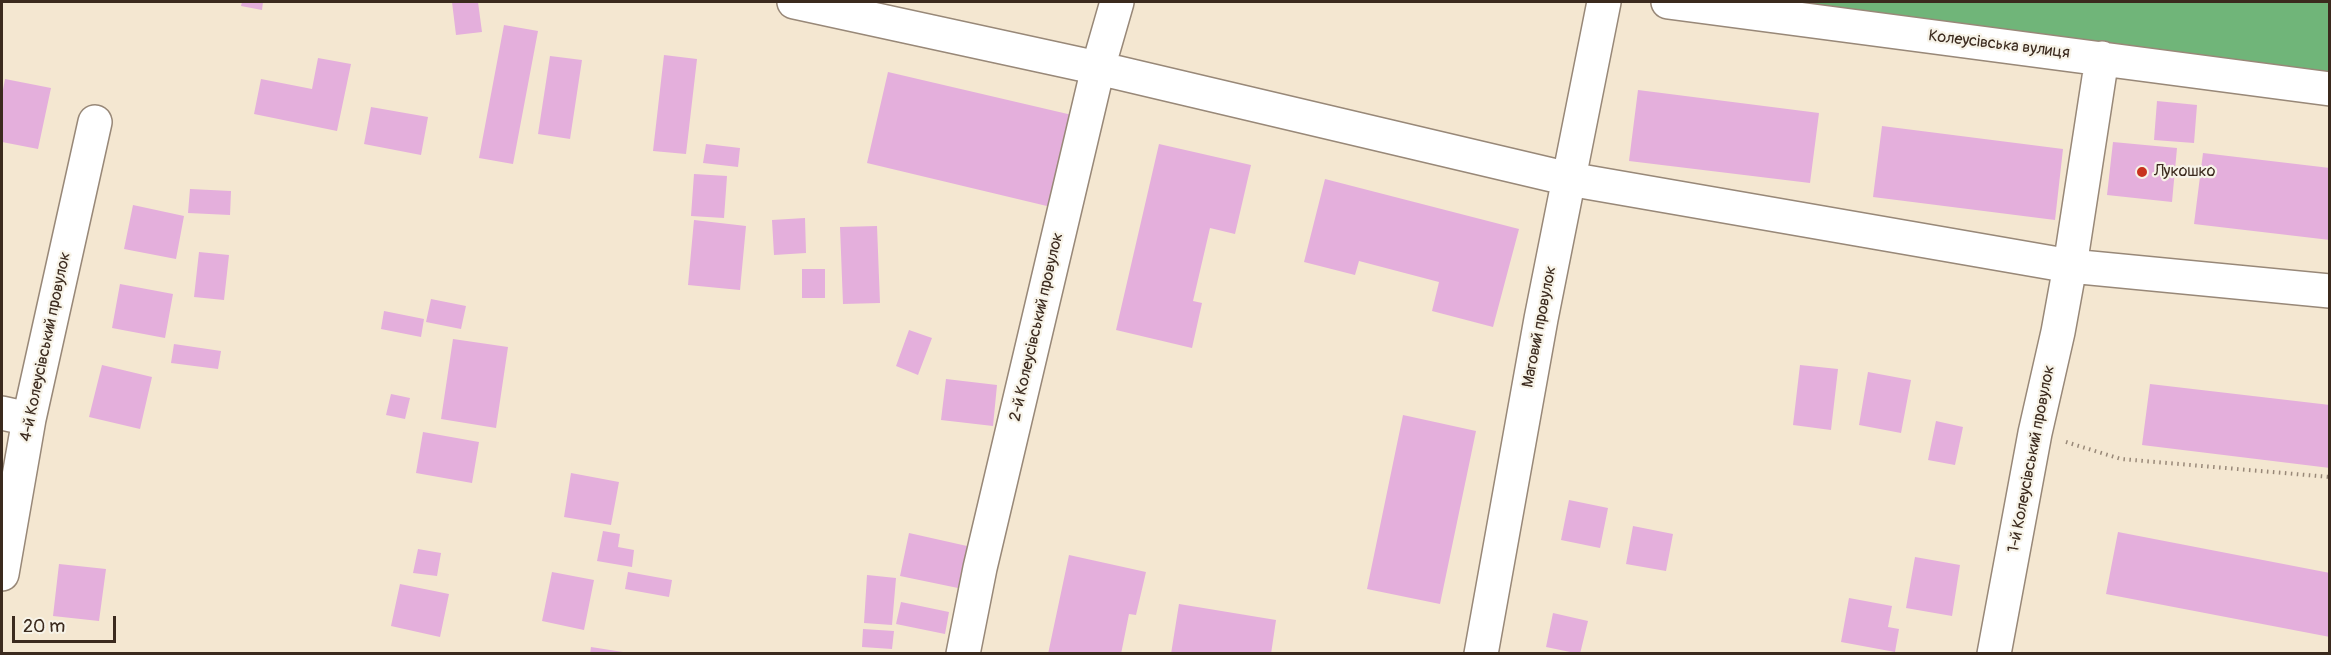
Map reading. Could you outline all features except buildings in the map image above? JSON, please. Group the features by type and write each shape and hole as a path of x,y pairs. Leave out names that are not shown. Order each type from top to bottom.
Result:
{"street":[{"path":"794,2 1098,68 1569,179 2070,266 2330,291"},
{"name":"2-й Колеусівський провулок","path":"963,654 980,568 1098,68 1117,2"},
{"name":"Маговий провулок","path":"1481,654 1604,2"},
{"name":"Колеусівська вулиця","path":"1668,2 2330,89"},
{"name":"1-й Колеусівський провулок","path":"1994,654 2035,433 2070,266 2102,58"},
{"name":"4-й Колеусівський провулок","path":"2,574 15,416 95,122"}],"path":[{"path":"2035,433 2121,459 2330,477"}],"green space":[{"path":"1748,2 2329,2 2329,78"}],"place":[{"name":"Лукошко","path":"2142,172"}]}
